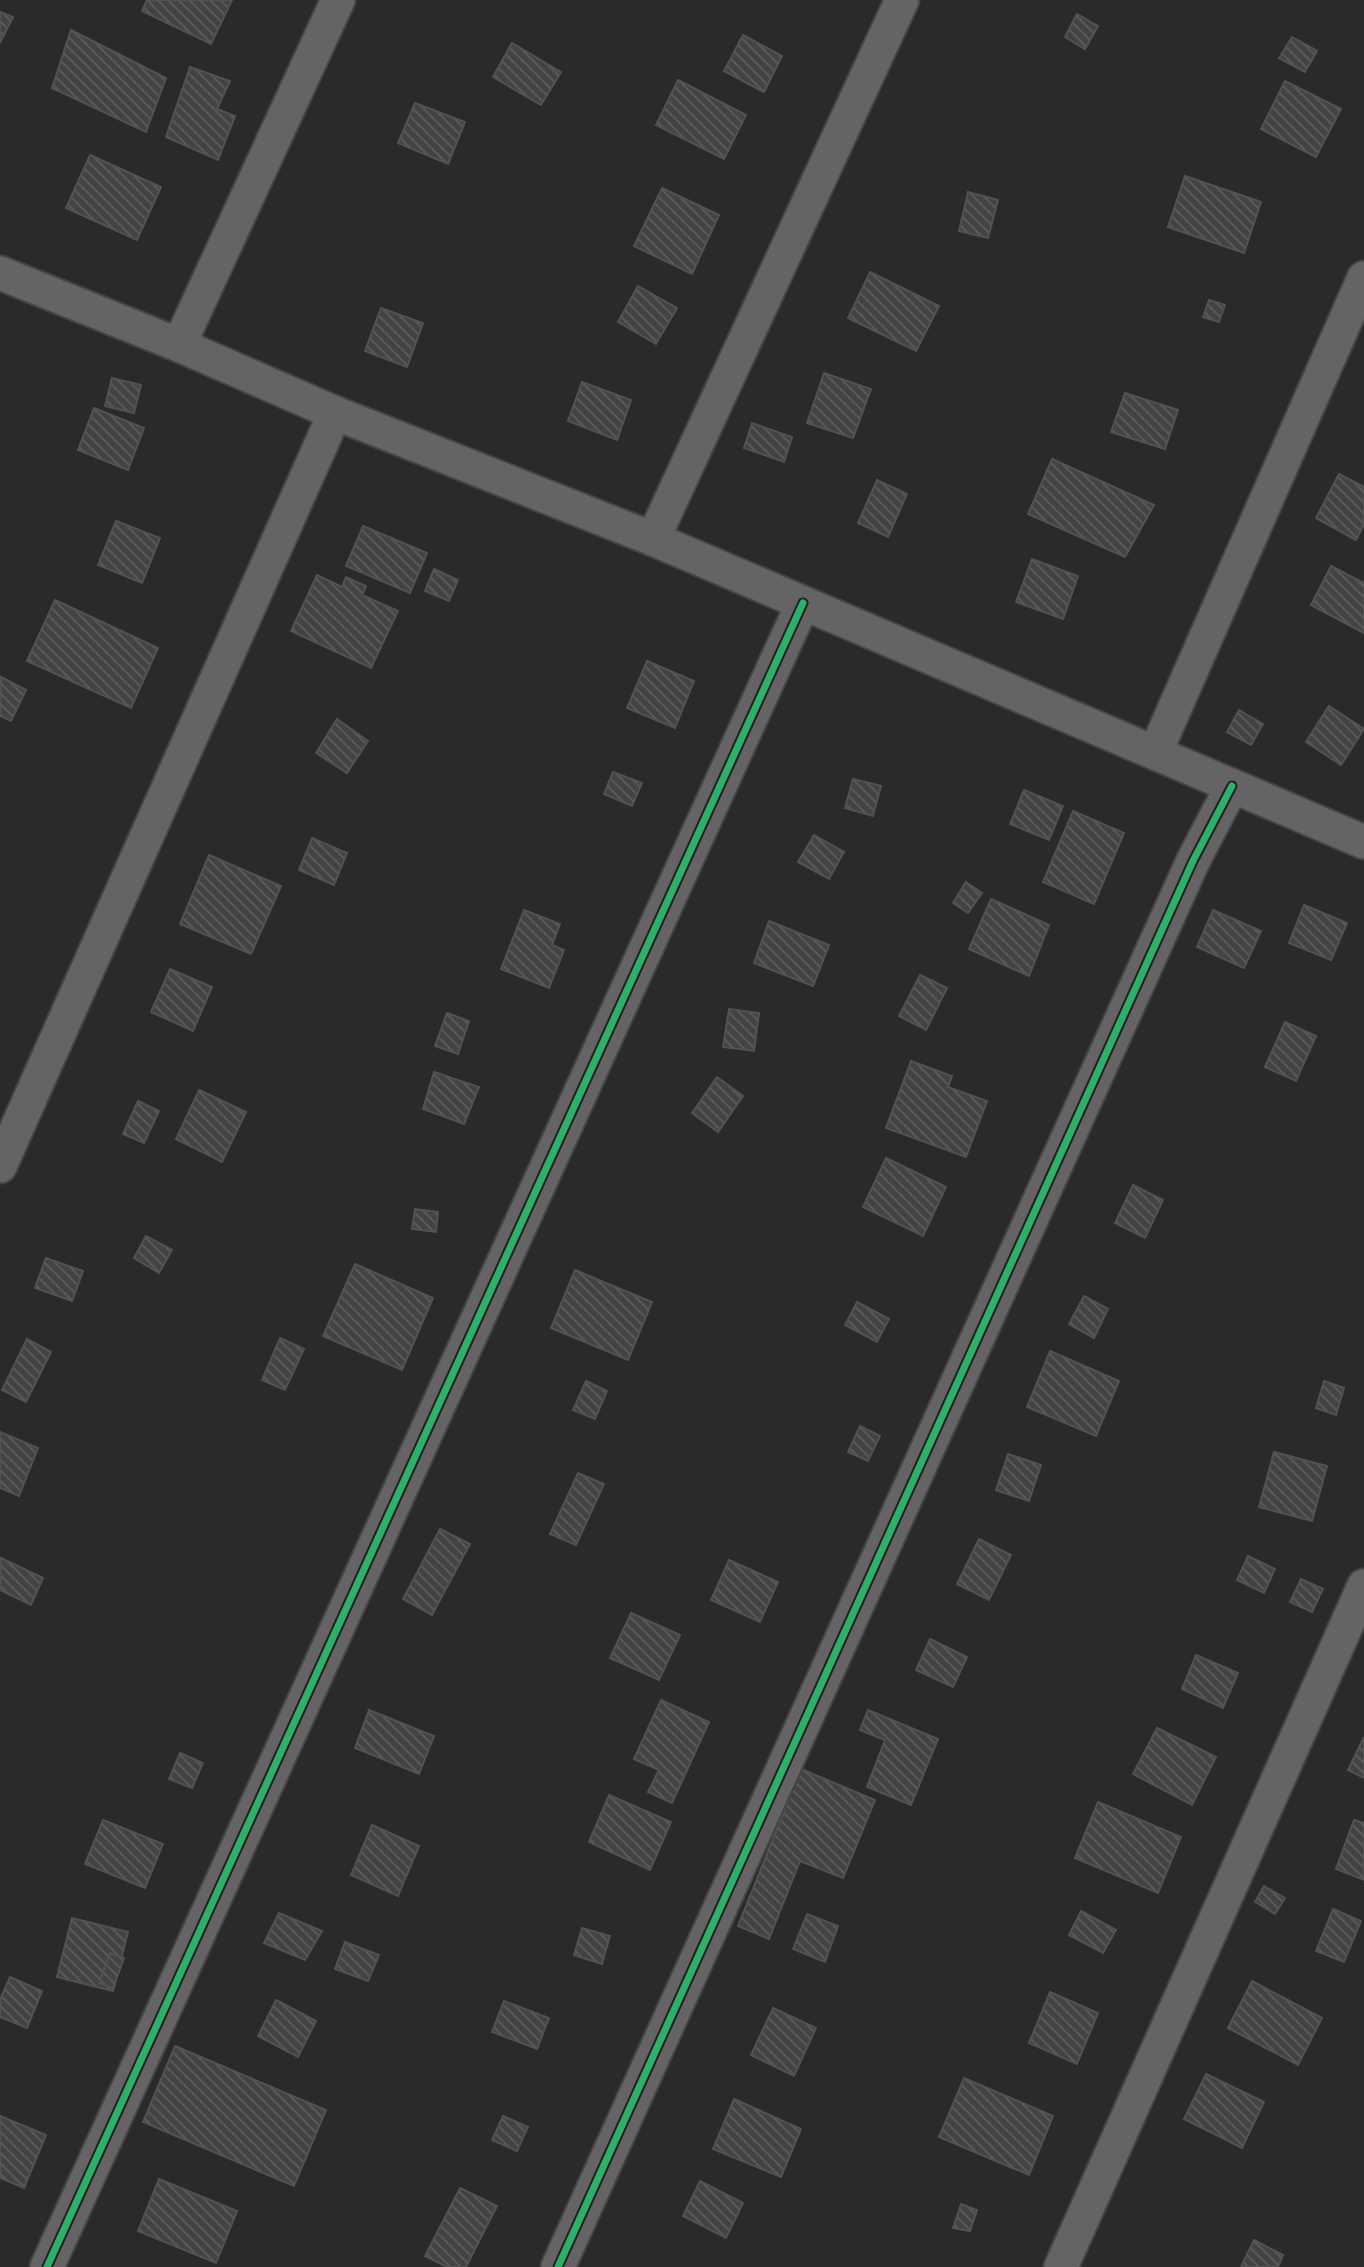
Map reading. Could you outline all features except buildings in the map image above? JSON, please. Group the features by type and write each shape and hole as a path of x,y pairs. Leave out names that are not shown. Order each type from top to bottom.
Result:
{"street":[{"path":"179,345 338,0"},
{"path":"653,539 902,0"},
{"path":"0,274 179,345 335,413 653,539 1364,842"},
{"path":"1156,753 1364,278"},
{"path":"0,1166 335,413"},
{"path":"47,2267 803,603"},
{"path":"558,2267 1194,861 1232,786"},
{"path":"1061,2267 1364,1586"}],"cycle path":[{"path":"47,2267 803,603"},
{"path":"558,2267 1193,861 1232,786"}]}
